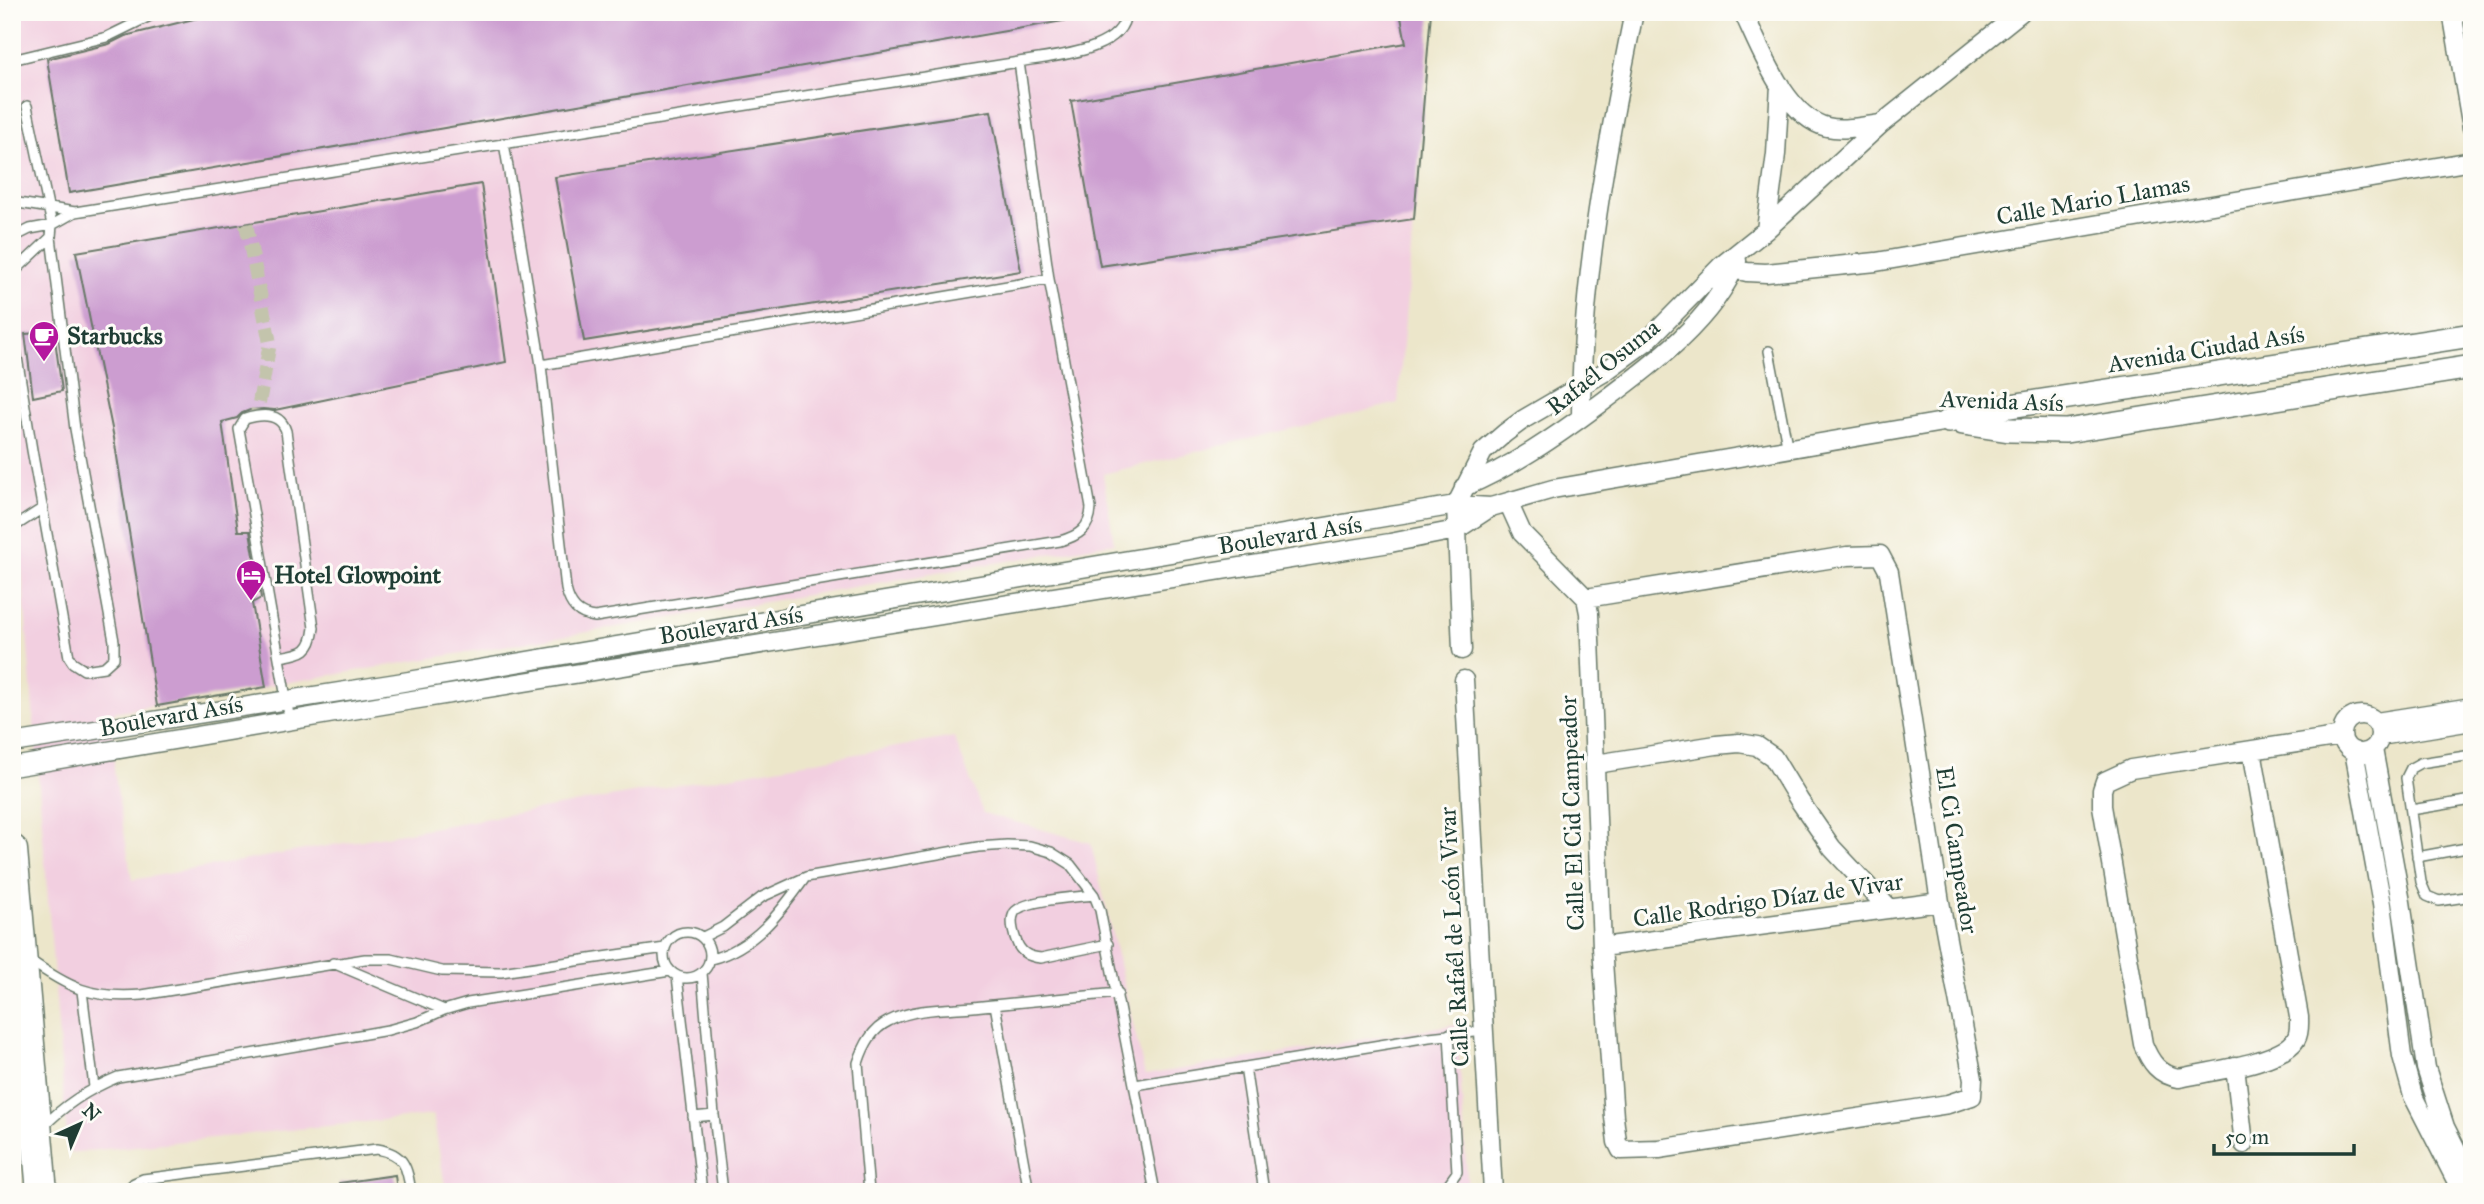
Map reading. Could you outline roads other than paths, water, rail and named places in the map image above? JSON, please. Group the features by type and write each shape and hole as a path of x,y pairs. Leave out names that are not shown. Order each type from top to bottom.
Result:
{"highway":[{"path":"12,850 37,1133 46,1184"}],"street":[{"path":"1581,418 1581,385 1594,225 1634,12"},
{"path":"1743,12 1780,85 1798,109 1813,121 1828,127 1881,124"},
{"name":"Rafaél Osuma","path":"1464,487 1515,463 1633,380 1695,324 1741,251 1881,124 2021,12"},
{"path":"2452,12 2472,128"},
{"path":"1766,230 1776,154 1780,85"},
{"name":"Calle Mario Llamas","path":"1728,268 1766,272 1876,262 2472,161"},
{"name":"Rafaél Osuma","path":"1456,505 1483,452 1491,444 1524,419 1602,373 1648,340 1728,268"},
{"name":"Avenida Ciudad Asís","path":"1949,421 2004,407 2472,334"},
{"name":"Avenida Asís","path":"1457,530 1500,505 1553,489 1949,421 2009,430 2066,431 2472,368"},
{"path":"1456,505 1462,650"},
{"name":"Avenida Asís","path":"1456,505 1500,505"},
{"name":"Boulevard Asís","path":"12,743 693,634 1456,505"},
{"path":"1500,505 1522,533 1586,598"},
{"name":"Boulevard Asís","path":"12,767 1266,564 1457,530"},
{"path":"1259,538 1266,564"},
{"name":"El Ci Campeador","path":"1586,598 1847,556 1880,555 1891,585 1940,902 1973,1079 1972,1096 1948,1104 1651,1150 1621,1150"},
{"path":"1107,564 1113,588"},
{"name":"Calle El Cid Campeador","path":"1586,598 1596,764 1602,947 1614,1117 1617,1142 1621,1150"},
{"path":"693,634 697,655"},
{"name":"Calle Rafaél de León Vivar","path":"1464,680 1493,1192"},
{"path":"2472,707 2376,736 2361,753 2348,748 2343,736 2346,723 2364,715 2376,736 2426,1068 2445,1126 2472,1181"},
{"path":"2376,736 2472,722"},
{"path":"108,729 110,751"},
{"path":"2252,750 2299,1017 2299,1031 2296,1040 2278,1054 2179,1078 2161,1072 2143,1044 2104,819 2102,790 2105,781 2130,769 2252,750 2343,736"},
{"path":"1596,764 1716,745 1740,743 1757,746 1773,757 1832,848 1889,909"},
{"path":"2354,751 2382,904 2402,1056 2413,1096 2462,1192"},
{"name":"Calle Rodrigo Díaz de Vivar","path":"1602,947 1940,902"},
{"path":"2382,904 2401,902"},
{"path":"2235,1066 2244,1144"}],"lane":[{"path":"12,60 107,37 158,12"},
{"path":"12,202 75,212 1019,62 1085,50 1107,41 1120,32 1126,20 1126,12"},
{"path":"504,143 541,365 566,589 574,607 586,616 595,617 1050,542 1079,533 1086,528 1090,519 1090,508 1049,279 1019,62"},
{"path":"12,326 69,657 84,670 104,667 114,659 114,641 75,429 51,237 52,225 27,106"},
{"path":"12,238 30,229 52,225 75,212"},
{"path":"12,274 51,237"},
{"path":"541,365 1049,279"},
{"path":"1769,351 1788,450"},
{"path":"280,657 301,653 307,649 311,644 314,628 286,431 281,420 271,415 245,419 239,429 290,721"},
{"path":"12,528 43,508"},
{"path":"2472,755 2420,763 2411,768 2406,778 2421,881 2427,896 2439,901 2472,896"},
{"path":"2411,810 2472,800"},
{"path":"703,937 723,927 762,897 807,877 978,847 1030,846 1051,852 1070,864 1094,895 1100,910 1155,1192"},
{"path":"2417,857 2472,847"},
{"path":"710,959 741,948 757,935 807,877"},
{"path":"1094,895 1018,908 1013,914 1012,923 1017,944 1023,953 1041,958 1108,944"},
{"path":"37,1133 73,1100 118,1077 388,1030 417,1022 444,1010 494,998 673,973 694,978 708,967 710,950 703,937 688,931 668,940 663,956 673,973 702,1192"},
{"path":"22,955 67,985 113,997 142,995 331,963 391,959 442,971 501,972 665,948"},
{"path":"331,963 444,1010"},
{"path":"702,973 723,1192"},
{"path":"82,991 94,1087"},
{"path":"869,1192 859,1063 864,1046 874,1032 887,1021 905,1015 1118,993"},
{"path":"995,1005 1029,1192"},
{"path":"1135,1085 1449,1034 1484,1031"},
{"path":"1425,1192 1447,1186 1457,1172 1449,1034"},
{"path":"1245,1067 1264,1192"},
{"path":"693,1117 714,1115"},
{"path":"125,1192 134,1182 143,1179 377,1149 390,1151 400,1158 406,1167 411,1192"}],"tunnel":[{"path":"246,224 270,343 257,414"}],"place":[{"name":"Starbucks","path":"44,363"},
{"name":"Hotel Glowpoint","path":"251,602"}]}
